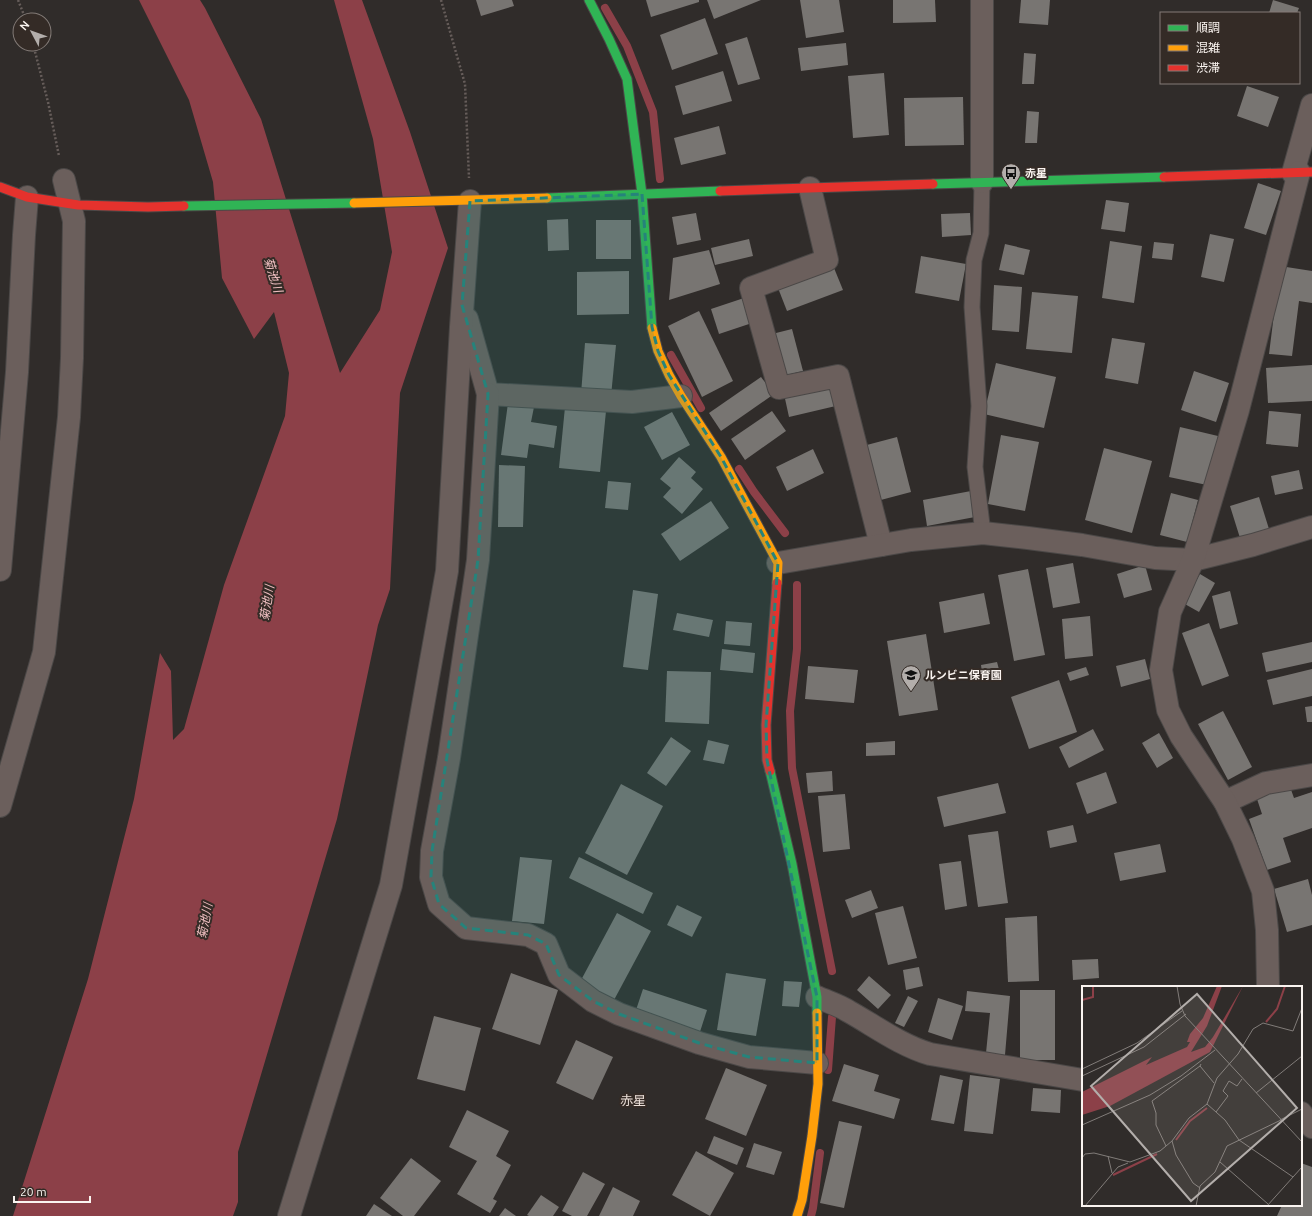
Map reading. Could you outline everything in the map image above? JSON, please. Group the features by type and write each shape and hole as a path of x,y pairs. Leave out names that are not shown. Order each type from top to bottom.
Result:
{"street":[{"path":"589,0 627,79 642,194 652,327 658,351 681,396 721,457 778,563 766,725 768,760 792,864 818,997 818,1084 802,1200 797,1216"},
{"path":"982,0 982,182"},
{"path":"1268,986 1267,930 1263,891 1243,839 1225,802 1181,736 1168,710 1161,670 1170,612 1193,560 1238,410 1301,172 1312,105"},
{"path":"0,187 27,197 74,204 148,207 470,201 1301,172"},
{"path":"0,806 44,652 69,417 72,365 74,204 64,180"},
{"path":"810,188 827,260 751,288 779,388 838,376 881,545"},
{"path":"0,570 17,372 27,197"},
{"path":"289,1216 391,885 447,571 462,305 470,201"},
{"path":"462,305 488,394 478,560 449,758 432,851 431,877 439,904 466,928 528,935 546,944 559,975 593,1000 619,1014 699,1043 749,1057 817,1064"},
{"path":"488,394 632,402 681,396"},
{"path":"778,563 911,540 983,533 1082,545 1155,558 1193,560 1253,545 1312,527"},
{"path":"1225,802 1266,783 1312,775"},
{"path":"818,997 847,1010 897,1041 914,1049 930,1054 1082,1080"},
{"path":"1302,1114 1312,1127"}],"lane":[{"path":"982,182 981,233 974,260 972,307 980,406 975,467 983,533"}],"path":[{"path":"18,0 23,12"},
{"path":"441,0 465,84 470,201"},
{"path":"35,52 48,102 64,180"}],"highlighted area":[{"path":"642,194 652,327 658,351 669,375 721,457 778,563 766,725 767,760 817,997 817,1063 749,1057 699,1043 619,1014 593,1001 559,975 546,944 528,935 466,928 439,904 431,877 432,851 478,560 488,394 462,305 470,201"}],"water":[{"name":"菊池川","path":"139,0 200,0 205,8 261,119 340,373 380,310 392,252 373,139 334,0 362,0 410,132 448,248 400,393 390,589 378,625 337,819 238,1152 238,1202 233,1216 13,1216 88,979 134,799 160,653 171,671 173,740 184,729 224,585 285,416 289,373 274,312 254,339 222,278 213,182 189,100"}],"building":[{"path":"476,0 512,0 514,6 481,16"},
{"path":"646,0 699,0 699,2 651,17"},
{"path":"707,0 761,0 714,19"},
{"path":"800,0 839,0 844,32 806,38"},
{"path":"893,0 935,0 936,22 893,23"},
{"path":"1021,0 1050,0 1048,25 1019,23"},
{"path":"1273,0 1299,8 1297,12 1269,12"},
{"path":"705,18 718,54 672,70 660,35"},
{"path":"747,37 760,79 738,85 725,44"},
{"path":"846,43 848,65 801,71 798,48"},
{"path":"1024,53 1036,54 1034,84 1022,84"},
{"path":"723,71 732,101 683,115 675,86"},
{"path":"884,73 889,135 853,138 848,76"},
{"path":"1247,86 1279,97 1268,127 1237,116"},
{"path":"963,97 964,145 905,146 904,98"},
{"path":"1027,111 1039,112 1037,143 1025,143"},
{"path":"719,126 726,154 681,165 674,138"},
{"path":"1258,183 1281,191 1266,235 1244,228"},
{"path":"1106,200 1129,203 1125,232 1101,229"},
{"path":"696,213 701,240 677,245 672,217"},
{"path":"970,213 971,235 942,237 941,214"},
{"path":"568,219 569,250 548,251 547,220"},
{"path":"596,220 631,220 631,259 596,259"},
{"path":"1210,234 1234,239 1224,282 1201,277"},
{"path":"749,239 753,256 715,265 711,248"},
{"path":"1110,241 1142,246 1134,303 1102,298"},
{"path":"1154,242 1174,244 1172,260 1152,258"},
{"path":"1005,244 1030,250 1024,275 999,270"},
{"path":"709,250 720,284 669,300 673,258"},
{"path":"921,256 966,264 959,301 915,293"},
{"path":"1280,266 1312,271 1312,303 1299,301 1292,356 1269,354"},
{"path":"834,268 843,290 787,311 778,288"},
{"path":"629,271 629,314 577,315 577,272"},
{"path":"994,285 1022,287 1019,332 992,330"},
{"path":"1032,292 1078,296 1072,353 1026,349"},
{"path":"750,296 758,321 719,334 711,309"},
{"path":"699,311 733,381 702,397 668,326"},
{"path":"792,329 803,371 778,377 768,335"},
{"path":"1112,338 1145,343 1138,384 1105,378"},
{"path":"585,343 616,345 611,396 581,394"},
{"path":"996,363 1056,377 1044,428 984,414"},
{"path":"1312,365 1312,401 1268,403 1266,368"},
{"path":"1194,371 1229,383 1216,422 1181,410"},
{"path":"761,377 774,394 721,431 709,413"},
{"path":"835,383 840,405 789,417 784,394"},
{"path":"508,403 534,407 531,422 557,426 554,448 529,444 527,458 501,455"},
{"path":"565,407 606,411 600,472 559,468"},
{"path":"772,411 786,431 745,460 731,439"},
{"path":"1269,411 1301,414 1298,447 1266,444"},
{"path":"672,412 690,445 662,460 644,427"},
{"path":"1180,427 1218,436 1207,485 1169,477"},
{"path":"1001,435 1039,442 1025,511 988,504"},
{"path":"897,437 911,492 877,501 863,446"},
{"path":"1104,448 1152,461 1132,533 1085,520"},
{"path":"813,449 824,473 787,491 776,467"},
{"path":"679,457 696,472 691,478 703,489 682,514 663,497 671,488 660,479"},
{"path":"499,465 525,466 523,527 498,527"},
{"path":"1299,470 1303,489 1275,495 1271,476"},
{"path":"608,481 631,483 628,510 605,508"},
{"path":"971,491 975,517 927,526 923,500"},
{"path":"1171,493 1198,500 1187,542 1160,535"},
{"path":"1259,497 1269,529 1240,538 1230,506"},
{"path":"711,501 729,528 680,561 661,534"},
{"path":"1073,563 1080,603 1053,608 1046,568"},
{"path":"1145,565 1152,590 1124,598 1117,574"},
{"path":"1028,569 1045,655 1014,661 998,575"},
{"path":"1200,574 1215,583 1199,612 1183,603"},
{"path":"633,590 658,594 648,670 623,667"},
{"path":"1230,591 1238,624 1220,629 1212,596"},
{"path":"984,593 990,624 944,633 939,602"},
{"path":"677,613 713,620 709,637 673,630"},
{"path":"1090,616 1093,656 1065,659 1062,619"},
{"path":"726,621 752,623 750,646 724,644"},
{"path":"1209,623 1229,676 1202,686 1182,633"},
{"path":"926,634 938,710 899,716 887,641"},
{"path":"1312,642 1312,662 1266,672 1262,653"},
{"path":"722,649 755,653 753,673 720,670"},
{"path":"1145,659 1150,679 1121,687 1116,666"},
{"path":"997,662 1001,677 983,680 981,665"},
{"path":"808,666 858,670 854,703 805,699"},
{"path":"1086,667 1089,675 1070,681 1067,673"},
{"path":"1312,669 1312,696 1273,705 1267,680"},
{"path":"667,671 711,672 709,724 665,722"},
{"path":"1059,680 1077,732 1029,749 1011,697"},
{"path":"1312,706 1312,722 1307,722 1305,707"},
{"path":"1223,711 1252,767 1228,780 1198,724"},
{"path":"1093,729 1104,750 1069,768 1059,747"},
{"path":"1159,733 1173,758 1157,768 1142,743"},
{"path":"671,737 691,751 666,786 647,773"},
{"path":"708,740 729,745 724,764 703,760"},
{"path":"895,741 895,755 866,756 866,743"},
{"path":"832,771 833,791 808,793 806,773"},
{"path":"1106,772 1117,803 1087,814 1076,783"},
{"path":"998,783 1006,813 944,827 937,797"},
{"path":"621,784 663,806 627,875 585,853"},
{"path":"1289,784 1294,798 1312,792 1312,828 1283,838 1291,862 1267,870 1249,819 1262,814 1256,796"},
{"path":"845,794 850,849 823,852 818,796"},
{"path":"1073,825 1077,842 1050,848 1047,831"},
{"path":"998,831 1008,903 978,907 968,835"},
{"path":"1160,844 1166,872 1120,881 1114,853"},
{"path":"520,857 552,860 544,924 512,921"},
{"path":"579,857 653,893 643,914 569,878"},
{"path":"961,861 967,906 945,910 939,864"},
{"path":"1308,879 1312,895 1312,925 1287,932 1274,889"},
{"path":"871,890 878,908 852,918 845,900"},
{"path":"677,905 702,917 692,937 667,925"},
{"path":"903,906 917,958 888,965 875,913"},
{"path":"617,913 651,931 614,1000 580,982"},
{"path":"1037,916 1039,981 1008,982 1005,918"},
{"path":"1098,959 1099,978 1073,980 1072,960"},
{"path":"919,967 923,986 906,990 903,970"},
{"path":"511,973 558,990 540,1045 492,1029"},
{"path":"726,973 766,979 756,1036 717,1030"},
{"path":"869,976 891,995 878,1009 857,990"},
{"path":"784,981 802,982 799,1007 782,1006"},
{"path":"643,989 707,1010 698,1038 634,1016"},
{"path":"1020,990 1055,990 1055,1060 1020,1060"},
{"path":"967,991 1010,996 1005,1055 986,1053 990,1013 965,1011"},
{"path":"908,996 918,1001 904,1027 895,1023"},
{"path":"938,998 963,1006 952,1040 928,1032"},
{"path":"434,1016 481,1028 465,1091 417,1079"},
{"path":"576,1040 613,1057 593,1100 556,1083"},
{"path":"844,1064 879,1075 874,1091 900,1099 894,1119 832,1101"},
{"path":"726,1068 767,1085 746,1136 705,1119"},
{"path":"940,1075 963,1080 954,1124 931,1120"},
{"path":"970,1075 1000,1079 993,1134 964,1131"},
{"path":"1033,1088 1061,1090 1060,1113 1031,1111"},
{"path":"467,1110 509,1131 496,1156 511,1165 493,1199 497,1201 490,1213 457,1194 477,1161 449,1147"},
{"path":"839,1121 862,1126 844,1208 820,1203"},
{"path":"714,1136 744,1148 737,1165 707,1153"},
{"path":"754,1143 782,1152 774,1175 746,1167"},
{"path":"696,1151 734,1173 710,1216 672,1195"},
{"path":"411,1158 441,1181 414,1216 403,1216 380,1198"},
{"path":"1302,1163 1312,1167 1312,1216 1277,1216 1282,1206 1302,1206"},
{"path":"583,1172 605,1184 587,1216 572,1216 562,1211"},
{"path":"613,1187 640,1201 633,1216 599,1216"},
{"path":"541,1195 559,1207 553,1216 527,1215"},
{"path":"374,1204 392,1216 366,1216"},
{"path":"505,1208 516,1216 499,1216"}],"waterway":[{"path":"605,8 627,46 653,112 660,179"},
{"path":"671,355 701,408"},
{"path":"739,469 754,492 785,533"},
{"path":"797,585 797,649 790,711 792,768 832,971"},
{"path":"828,1070 832,1017"},
{"path":"811,1216 820,1153"}],"traffic: fast":[{"path":"589,0 627,79 642,194 652,328"},
{"path":"933,184 1164,177"},
{"path":"547,198 720,191"},
{"path":"184,206 354,203"},
{"path":"770,771 792,864 817,997 817,1013"}],"traffic: slow":[{"path":"354,203 547,198"},
{"path":"652,328 658,351 669,375 721,457 778,563 777,583"},
{"path":"797,1216 802,1200 818,1084 817,1013"}],"traffic: jam":[{"path":"1164,177 1312,172"},
{"path":"720,191 933,184"},
{"path":"0,187 27,197 78,205 148,207 184,206"},
{"path":"770,771 767,760 766,725 777,583"}],"place":[{"name":"赤星","path":"1011,190"},
{"name":"ルンビニ保育園","path":"911,692"}],"district":[{"name":"赤星","path":"633,1100"}]}
